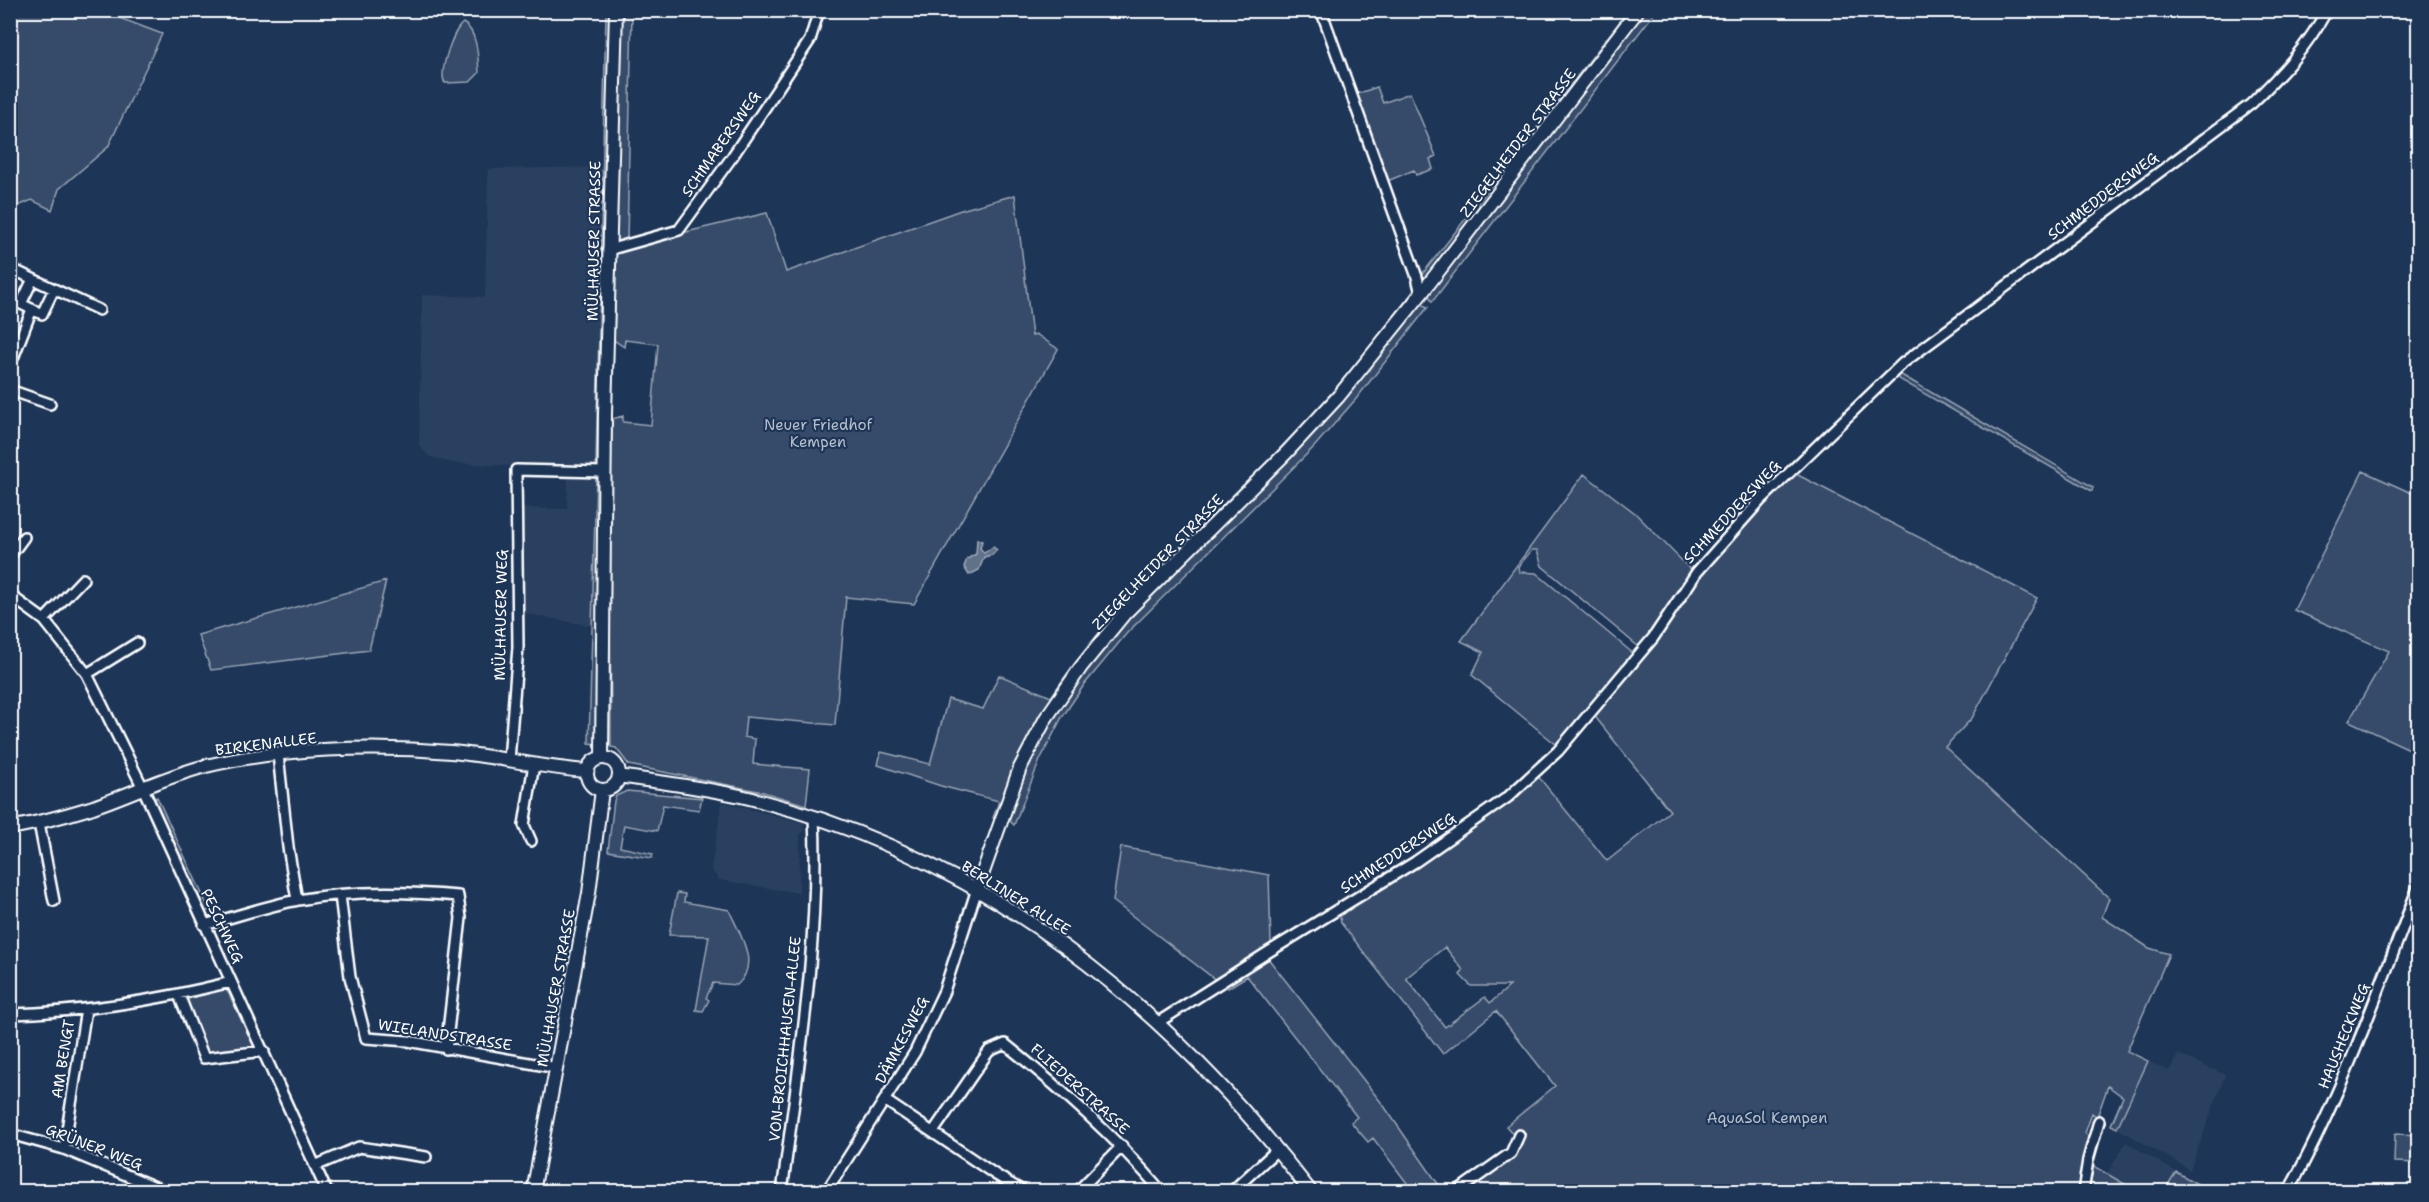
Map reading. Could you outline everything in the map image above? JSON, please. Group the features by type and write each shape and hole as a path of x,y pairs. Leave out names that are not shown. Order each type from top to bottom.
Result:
{"street":[{"name":"MÜLHAUSER STRASSE","path":"602,758 608,250 616,10"},
{"name":"SCHMABERSWEG","path":"608,250 679,230 732,157 810,40 819,10"},
{"path":"1321,10 1418,277 1421,294"},
{"name":"ZIEGELHEIDER STRASSE","path":"977,889 1020,768 1046,718 1081,667 1125,613 1314,424 1359,372 1638,10"},
{"name":"SCHMEDDERSWEG","path":"1157,1023 1415,862 1508,797 1558,751 1653,638 1697,572 1768,493 1903,363 2251,104 2287,69 2313,35 2327,10"},
{"path":"10,268 99,310"},
{"path":"33,279 21,304 42,314 54,289"},
{"path":"10,366 32,309"},
{"path":"10,390 50,404"},
{"name":"MÜLHAUSER WEG","path":"509,760 518,647 516,470 604,472"},
{"path":"10,556 24,537"},
{"path":"44,620 83,579"},
{"name":"PESCHWEG","path":"10,595 44,620 87,674 142,786 327,1191"},
{"path":"87,674 136,643"},
{"name":"BIRKENALLEE","path":"10,828 39,823 92,807 142,786 206,766 278,754 385,750 452,752 587,771"},
{"path":"278,754 288,847 297,900"},
{"path":"602,758 615,763 619,776 615,784 602,790 592,786 587,771 592,762 602,758"},
{"path":"531,841 524,825 534,764"},
{"name":"BERLINER ALLEE","path":"619,776 753,799 814,817 901,850 977,889 1066,947 1157,1023 1207,1072 1278,1149 1311,1191"},
{"name":"MÜLHAUSER STRASSE","path":"533,1191 595,857 602,790"},
{"name":"VON-BROICHHAUSEN-ALLEE","path":"782,1191 806,1014 813,915 814,817"},
{"path":"39,823 54,901"},
{"name":"HAUSHECKWEG","path":"2288,1191 2315,1144 2348,1069 2418,888"},
{"name":"DÄMKESWEG","path":"825,1191 886,1101 915,1053 944,991 977,889"},
{"path":"204,925 297,900 340,895 419,892 458,896 461,918 446,1049"},
{"name":"WIELANDSTRASSE","path":"340,895 350,978 366,1038 408,1041 557,1068"},
{"path":"10,1014 86,1009 179,995 231,982"},
{"path":"179,995 204,1058 264,1051"},
{"name":"AM BENGT","path":"64,1149 86,1009"},
{"name":"FLIEDERSTRASSE","path":"933,1132 989,1051 1005,1044 1072,1098 1122,1146 1160,1191"},
{"path":"886,1101 1024,1191"},
{"path":"2083,1191 2088,1160 2099,1121"},
{"name":"GRÜNER WEG","path":"10,1134 64,1149 166,1191"},
{"path":"1456,1191 1511,1153 1519,1135"},
{"path":"1077,1191 1122,1146"},
{"path":"315,1166 359,1147 426,1157"},
{"path":"1231,1191 1278,1149"}],"shaded area":[{"path":"603,167 596,470 452,463 428,456 419,445 422,295 485,297 488,169"},
{"path":"568,474 596,475 592,626 522,613 519,508 567,509"},
{"path":"977,539 982,541 980,548 984,553 993,547 997,550 992,555 984,557 979,570 969,575 964,567 967,559 976,554"},
{"path":"722,802 804,823 804,831 800,835 799,893 719,880 711,869"},
{"path":"2178,1054 2225,1075 2190,1170 2117,1128 2148,1061 2169,1071"},
{"path":"2126,1142 2176,1172 2164,1192 2137,1191 2107,1174"}],"green space":[{"path":"11,10 101,11 162,34 108,147 59,189 52,210 32,200 11,209"},
{"path":"611,10 601,456 596,463 606,11"},
{"path":"621,11 632,11 627,240 616,241"},
{"path":"1628,11 1633,11 1423,281 1420,277"},
{"path":"1645,11 1656,11 1432,302 1428,293"},
{"path":"463,23 472,32 474,38 479,73 470,82 445,83 443,70 445,61 455,34"},
{"path":"1377,87 1383,103 1410,93 1436,156 1430,159 1433,169 1416,175 1414,170 1385,182 1354,95"},
{"name":"Neuer Friedhof Kempen","path":"1015,195 1032,336 1036,334 1058,349 914,604 846,597 835,725 746,717 744,737 755,739 753,764 810,769 806,805 763,792 629,765 616,748 611,747 612,419 623,416 623,422 651,425 658,344 625,340 624,347 614,340 616,252 678,234 767,213 786,272 961,210"},
{"path":"1415,289 1412,298 1340,387 1074,669 996,819 993,818 999,801 941,786 878,765 881,752 930,764 948,699 983,709 999,675 1051,697 1105,626 1135,593 1325,401"},
{"path":"1421,304 1428,307 1356,399 1314,447 1127,633 1084,685 1061,719 1040,760 1014,825 1010,822 1010,806 1025,769 1060,705 1083,671 1122,624"},
{"path":"1898,373 2093,487 2092,491 1894,376"},
{"path":"2363,471 2418,496 2418,753 2349,721 2389,651 2294,610"},
{"name":"AquaSol Kempen","path":"1794,473 2037,598 1972,718 1945,747 2109,898 2102,917 2149,948 2169,954 2127,1051 2148,1061 2117,1128 2111,1125 2123,1097 2108,1086 2097,1117 2092,1113 2085,1133 2088,1136 2088,1143 2080,1191 1465,1191 1516,1152 1522,1137 1514,1135 1506,1126 1555,1086 1496,1011 1443,1054 1341,923 1339,912 1392,881 1506,805 1538,776 1607,861 1670,811 1593,714 1689,589 1766,501","holes":["1445,947 1463,970 1460,975 1471,986 1510,986 1490,1003 1485,997 1445,1027 1406,978"]},
{"path":"1584,474 1635,513 1693,572 1652,635 1640,648 1542,566 1537,550 1532,550 1518,567 1519,572 1536,573 1635,655 1558,746 1472,675 1483,652 1461,641"},
{"path":"596,475 600,480 596,744 589,743"},
{"path":"386,581 369,650 211,670 198,635"},
{"path":"627,791 702,798 699,810 663,805 657,831 624,825 620,847 653,854 652,858 608,851 614,801 616,796"},
{"path":"157,797 210,911 205,911 153,800"},
{"path":"1121,847 1269,875 1271,945 1216,980 1113,901"},
{"path":"2418,870 2418,879 2370,1006 2320,1123"},
{"path":"677,893 685,894 684,902 729,910 746,948 748,958 744,977 737,985 713,983 706,998 709,1000 703,1011 696,1010 709,936 669,935"},
{"path":"1267,957 1384,1106 1443,1191 1413,1191 1373,1138 1368,1142 1351,1122 1357,1117 1247,976 1228,988 1223,984"},
{"path":"226,990 229,994 255,1049 206,1053 185,1000"},
{"path":"2395,1134 2418,1135 2418,1163 2394,1162"},
{"path":"2093,1166 2137,1191 2092,1191 2090,1186"},
{"path":"2176,1172 2210,1191 2164,1191"}]}
